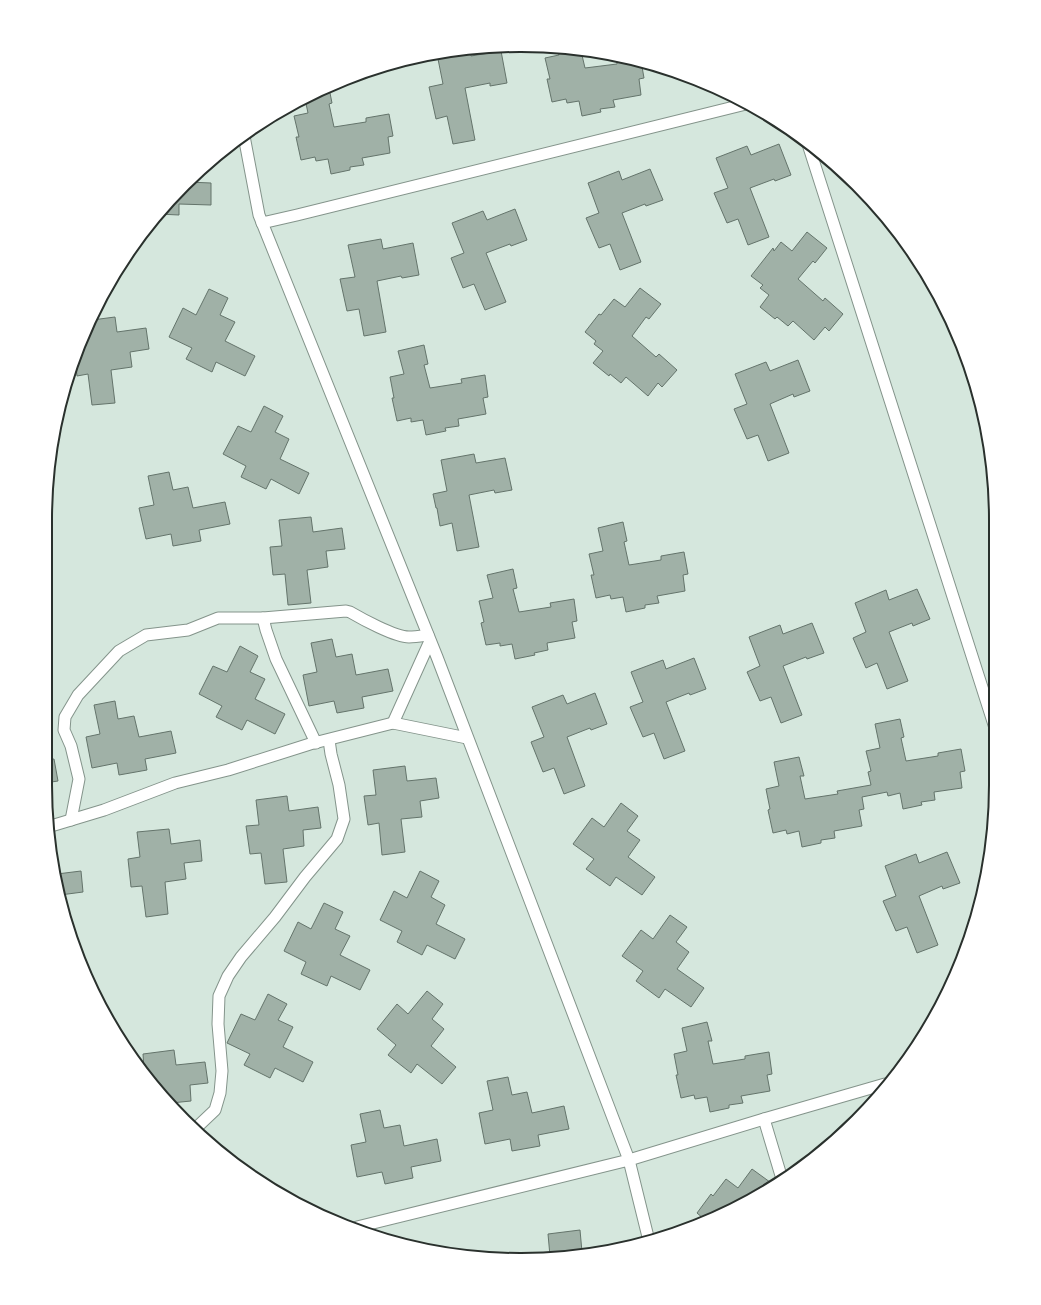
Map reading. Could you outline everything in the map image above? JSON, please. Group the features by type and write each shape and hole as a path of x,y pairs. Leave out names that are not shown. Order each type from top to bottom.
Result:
{"street":[{"path":"262,223 739,106"},
{"path":"245,142 262,223 429,638 629,1160 648,1235"},
{"path":"810,152 989,709"},
{"path":"71,820 79,779 71,746 64,730 66,717 78,695 119,651 146,635 188,630 218,618 263,618 346,611 402,637 429,638"},
{"path":"263,618 276,659 316,743"},
{"path":"393,723 429,638"},
{"path":"54,825 104,810 175,783 228,770 316,743 393,723 467,738"},
{"path":"199,1125 215,1110 220,1093 222,1070 218,1024 219,996 228,976 241,957 275,917 305,877 337,840 344,819 339,785 329,740"},
{"path":"363,1225 629,1160 879,1086"},
{"path":"764,1119 781,1174"}],"building":[{"path":"501,53 507,83 490,86 490,83 465,88 475,140 453,144 447,116 436,119 429,87 443,84 438,59 459,56"},
{"path":"559,54 582,56 585,68 617,64 617,62 642,68 644,78 639,79 641,95 613,100 615,107 600,109 601,112 582,116 579,101 567,103 566,99 552,102 547,79 550,79 545,58 559,55"},
{"path":"330,93 332,103 329,104 334,127 366,122 366,118 389,114 393,136 388,137 390,153 362,158 364,165 350,167 350,170 331,174 328,159 316,161 315,157 301,160 296,137 299,137 294,116 308,113 306,104"},
{"path":"779,144 791,175 775,181 774,179 750,188 769,237 748,245 738,219 727,223 714,193 728,188 716,158 747,146 751,155"},
{"path":"650,169 663,200 646,206 645,204 622,213 641,262 620,270 610,244 599,248 586,218 599,213 588,183 619,171 622,180"},
{"path":"196,182 211,183 211,205 179,204 179,215 166,214"},
{"path":"515,209 527,240 511,246 510,244 486,253 506,302 485,310 474,284 463,288 451,258 464,253 452,223 483,211 487,220"},
{"path":"807,232 827,248 815,263 813,261 798,279 823,301 825,298 843,314 829,331 825,327 814,340 793,321 788,326 777,317 775,319 760,307 769,295 760,288 763,285 751,276 773,248 774,251 781,242 792,251"},
{"path":"381,239 383,249 413,243 419,275 402,278 401,276 377,281 386,332 364,336 359,309 347,311 340,279 355,277 348,245"},
{"path":"640,288 661,304 649,319 646,317 632,336 656,357 659,354 677,370 662,387 658,383 648,396 626,377 621,383 610,374 609,376 593,363 603,351 594,344 596,341 585,332 599,314 601,315 614,299 625,307"},
{"path":"209,289 228,298 220,315 235,322 225,341 255,356 245,376 216,362 212,372 186,359 192,348 169,337 183,308 196,315"},
{"path":"115,317 117,332 146,328 149,349 130,352 132,367 111,370 115,403 92,405 88,374 77,376 77,372 97,319"},
{"path":"424,345 428,364 424,365 430,388 462,383 461,379 485,375 488,397 483,398 486,414 458,419 459,426 445,428 446,431 426,435 423,420 411,422 411,418 397,421 392,398 394,398 390,377 404,374 398,351"},
{"path":"798,360 810,391 794,397 793,394 770,404 789,453 768,461 758,435 747,439 734,409 747,404 735,374 766,362 770,371"},
{"path":"264,406 283,416 275,432 289,439 280,459 309,473 299,494 271,479 266,489 241,477 246,466 223,454 238,426 251,432"},
{"path":"474,454 476,463 505,458 512,490 495,493 494,490 469,495 479,547 457,551 452,523 440,526 433,494 447,491 441,460"},
{"path":"169,472 173,490 188,487 193,508 225,502 230,524 199,530 201,541 173,546 171,534 146,539 139,508 154,505 148,476"},
{"path":"311,517 313,532 342,528 345,549 326,551 328,567 307,570 311,603 288,605 285,574 273,575 270,547 282,546 279,520"},
{"path":"623,522 627,541 624,542 629,565 661,560 661,556 684,552 688,574 683,575 685,591 657,596 659,603 645,605 645,608 626,612 623,597 611,599 610,595 596,598 591,575 594,575 589,554 603,551 598,528"},
{"path":"513,569 517,588 513,589 519,612 551,607 550,603 574,599 577,621 572,622 575,638 547,643 548,650 534,653 535,655 515,659 512,644 500,646 500,643 486,645 481,623 484,622 479,601 493,598 487,575"},
{"path":"917,589 930,619 913,626 912,623 889,632 908,681 887,689 877,663 866,668 853,638 866,632 855,603 886,590 889,600"},
{"path":"812,623 824,653 807,659 806,657 783,666 802,715 781,723 771,697 760,701 747,672 760,666 749,637 780,625 783,634"},
{"path":"332,639 336,657 352,654 356,675 388,669 393,691 362,697 364,708 337,713 334,701 309,706 303,675 317,672 311,643"},
{"path":"240,646 258,656 250,672 265,679 255,699 285,714 275,734 247,720 242,730 216,717 222,706 199,694 213,666 227,672"},
{"path":"694,658 706,689 690,695 689,693 666,702 685,751 664,759 654,733 643,737 630,707 643,702 631,672 663,660 666,669"},
{"path":"595,693 607,724 591,730 590,728 567,737 585,786 564,794 554,768 543,772 531,742 544,737 532,707 563,695 567,704"},
{"path":"115,701 118,719 134,716 139,737 171,731 176,753 145,759 147,770 119,775 117,763 92,768 86,737 100,734 94,705"},
{"path":"900,719 904,737 901,738 906,761 938,756 938,753 961,749 965,771 960,772 962,788 934,792 935,800 921,802 922,805 903,809 900,793 888,796 887,792 862,797 864,809 859,810 862,826 834,831 835,838 821,840 821,843 802,847 799,831 787,834 786,830 773,833 768,810 770,809 766,789 779,786 774,762 799,757 804,776 800,776 805,799 838,794 837,791 871,785 868,772 871,771 866,751 880,748 875,724"},
{"path":"52,759 54,759 58,781 52,782"},
{"path":"405,766 407,781 436,778 439,798 420,801 422,817 401,819 405,852 382,855 379,823 368,825 364,796 376,795 373,770"},
{"path":"287,796 289,811 318,807 321,828 303,830 304,846 283,849 287,882 265,884 261,853 250,854 246,826 259,825 256,800"},
{"path":"621,803 638,816 627,831 640,840 628,857 655,877 642,895 616,877 610,886 586,869 594,859 573,844 592,818 604,827"},
{"path":"169,829 171,844 200,840 202,861 184,863 186,879 165,882 168,914 146,917 142,886 131,887 128,859 140,857 137,832"},
{"path":"947,852 960,883 943,889 942,886 919,896 938,945 917,953 907,927 896,931 883,901 896,896 885,866 916,854 919,863"},
{"path":"81,871 83,892 65,894 61,874"},
{"path":"420,871 439,881 431,897 445,905 436,924 465,939 455,959 427,945 422,955 397,942 402,931 380,920 394,891 407,898"},
{"path":"324,903 343,912 335,929 350,936 340,955 370,970 360,990 331,976 327,986 301,974 306,962 284,951 298,922 311,929"},
{"path":"670,915 687,927 676,942 689,952 677,969 704,988 691,1007 665,989 659,998 636,981 643,971 622,956 641,930 653,939"},
{"path":"427,991 443,1004 432,1019 444,1029 431,1046 456,1067 442,1084 417,1064 411,1073 388,1055 396,1045 377,1029 397,1004 408,1014"},
{"path":"268,994 287,1004 278,1020 293,1027 283,1047 313,1062 303,1082 275,1068 270,1078 244,1065 250,1054 227,1043 241,1014 255,1020"},
{"path":"707,1022 712,1041 708,1041 713,1064 745,1059 745,1056 769,1052 772,1074 767,1075 770,1091 741,1096 743,1103 729,1105 729,1108 710,1112 707,1097 695,1099 694,1095 681,1098 676,1075 678,1075 674,1054 687,1051 682,1028"},
{"path":"174,1050 176,1065 205,1062 208,1083 190,1085 191,1101 177,1102 144,1062 143,1054"},
{"path":"508,1077 512,1095 527,1092 532,1113 564,1106 569,1129 538,1135 540,1146 512,1151 510,1139 485,1144 479,1113 493,1110 487,1081"},
{"path":"380,1110 384,1128 400,1125 404,1146 437,1139 441,1161 411,1167 413,1178 385,1184 382,1172 357,1177 351,1145 366,1142 360,1114"},
{"path":"752,1169 769,1181 728,1205 701,1217 697,1213 711,1194 713,1196 726,1179 738,1188"},
{"path":"580,1230 582,1249 550,1252 548,1234"}]}
